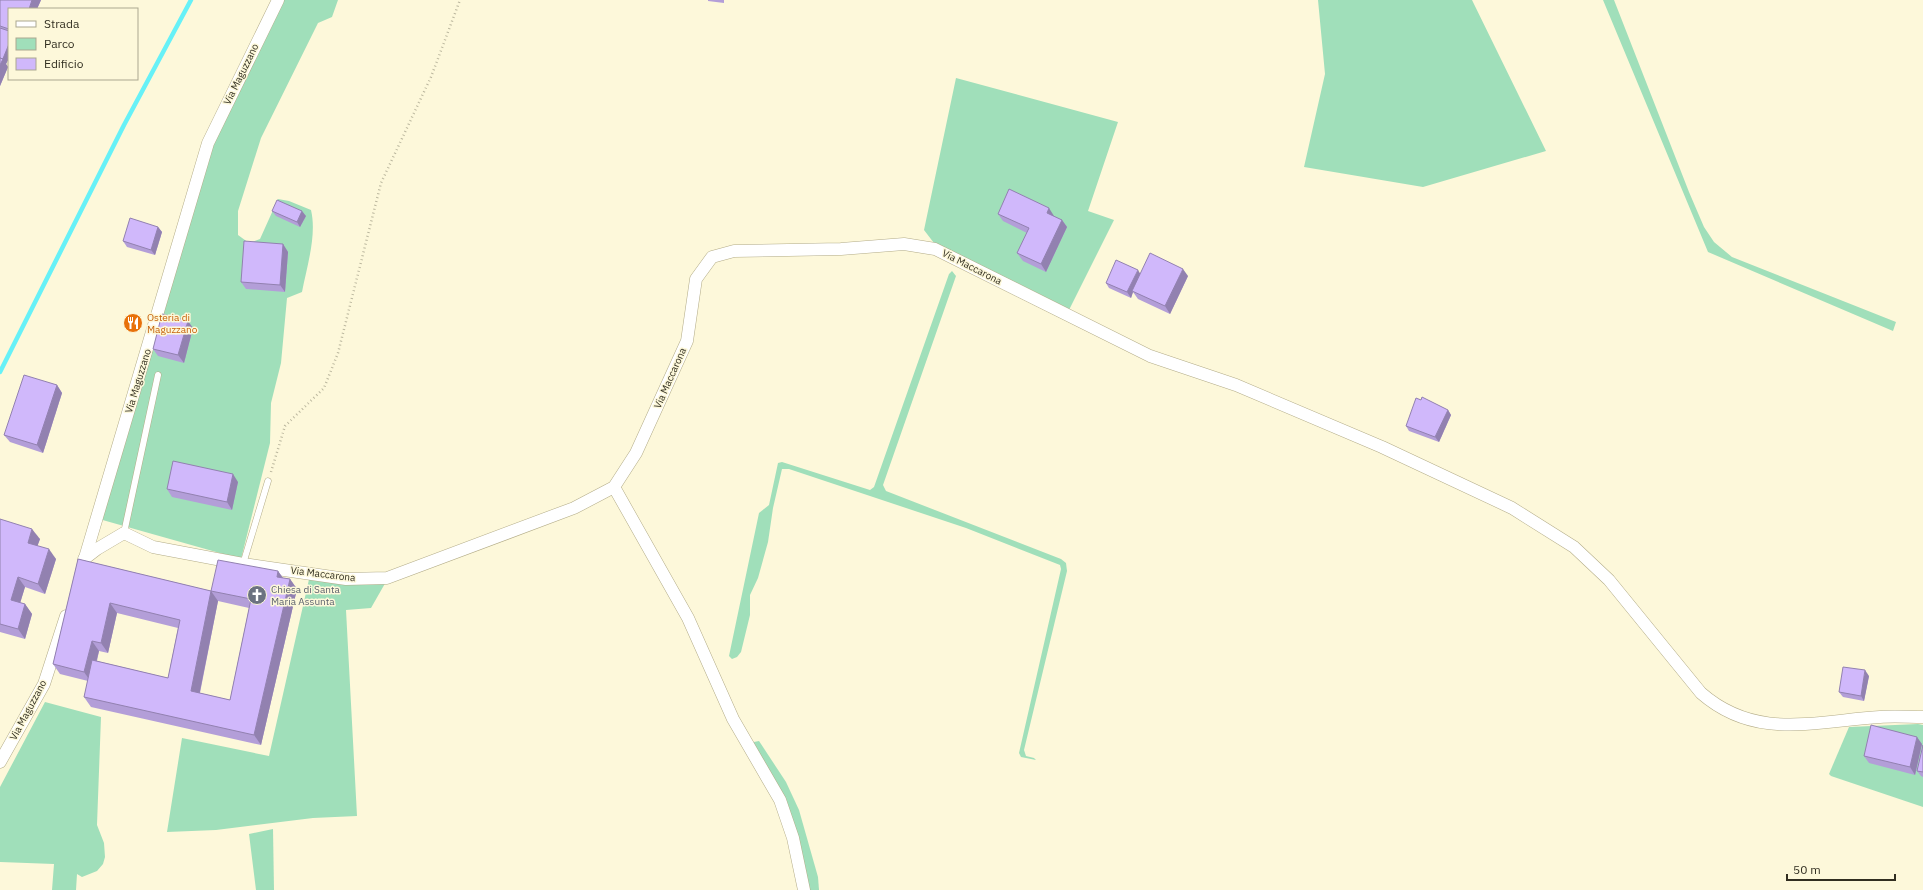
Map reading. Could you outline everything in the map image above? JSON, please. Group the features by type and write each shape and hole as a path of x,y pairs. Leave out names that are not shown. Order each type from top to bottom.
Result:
{"street":[{"name":"Via Maguzzano","path":"79,574 208,142 278,0"},
{"name":"Via Maccarona","path":"124,533 153,548 243,564 346,579 387,578 574,508 614,487 636,453 687,341 696,279 712,257 734,251 841,249 904,244 935,248 1150,356 1236,386 1382,448 1512,508 1574,547 1609,580 1701,693 1713,703 1735,714 1763,723 1792,726 1881,717 1923,717"},
{"path":"614,487 688,618 733,719 780,800 793,838 804,890"},
{"path":"84,560 97,549 124,533"},
{"name":"Via Maguzzano","path":"0,762 44,684 70,603"}],"lane":[{"path":"124,533 158,375"},
{"path":"243,564 268,481"}],"path":[{"path":"268,481 285,426 324,388 338,353 381,183 431,77 460,0"}],"green space":[{"path":"279,0 338,0 332,17 318,23 261,138 238,211 238,235 249,243 260,239 278,199 289,201 311,210 313,220 311,251 302,292 287,298 281,363 271,403 270,443 241,559 99,519 210,143"},
{"path":"1318,0 1472,0 1546,151 1423,187 1304,167 1325,74"},
{"path":"1603,0 1614,0 1689,192 1704,227 1714,242 1732,257 1896,322 1893,331 1708,252"},
{"path":"956,78 1118,122 1088,211 1114,220 1068,312 937,247 924,230"},
{"path":"952,271 956,276 883,485 886,491 1061,559 1066,563 1067,571 1024,750 1026,756 1036,760 1021,757 1019,753 1061,569 1060,565 966,528 789,469 782,469 773,508 768,542 758,578 750,595 750,615 741,652 737,657 732,659 729,656 759,513 769,505 778,463 782,462 870,490 874,487 949,274"},
{"path":"310,575 387,580 371,608 346,610 357,816 313,818 216,830 167,832 182,738 269,756"},
{"path":"45,702 101,717 97,825 104,843 105,857 103,864 97,871 82,877 77,874 76,890 52,890 54,864 0,862 0,787"},
{"path":"1923,725 1923,807 1831,776 1829,774 1849,727"},
{"path":"759,741 786,782 799,810 818,877 819,890 809,890 754,745 754,742"},
{"path":"273,829 274,890 256,890 249,834"}],"building":[{"path":"0,0 32,0 29,8 8,8 8,29 0,26"},
{"path":"0,28 8,31 8,46 3,59 0,58"},
{"path":"0,58 3,59 0,65"},
{"path":"1009,189 1049,208 1047,213 1062,220 1041,264 1017,253 1029,228 998,214"},
{"path":"277,200 302,211 297,222 272,211"},
{"path":"130,218 158,227 151,250 123,241"},
{"path":"244,241 283,244 280,285 241,282"},
{"path":"1150,253 1183,269 1165,306 1132,291"},
{"path":"1116,260 1138,270 1127,292 1106,283"},
{"path":"162,314 188,321 178,355 153,349"},
{"path":"24,375 57,385 37,445 4,435"},
{"path":"1422,397 1448,410 1435,437 1406,426 1416,398 1421,400"},
{"path":"173,461 233,474 227,502 167,489"},
{"path":"0,519 32,529 28,543 49,549 38,584 18,577 11,600 25,604 18,629 0,624"},
{"path":"78,559 211,591 218,560 278,571 277,577 290,579 254,735 84,697 92,660 168,678 180,620 110,603 101,643 92,641 84,672 53,664","holes":["211,591 251,599 230,700 191,691"]},
{"path":"1843,667 1865,670 1861,696 1839,692"},
{"path":"1871,725 1917,737 1910,767 1864,756"},
{"path":"1923,745 1923,772 1917,771"}],"waterway":[{"path":"0,372 124,125 191,0"}],"place":[{"name":"Osteria di Maguzzano","path":"133,323"},
{"name":"Chiesa di Santa Maria Assunta","path":"257,595"}]}
